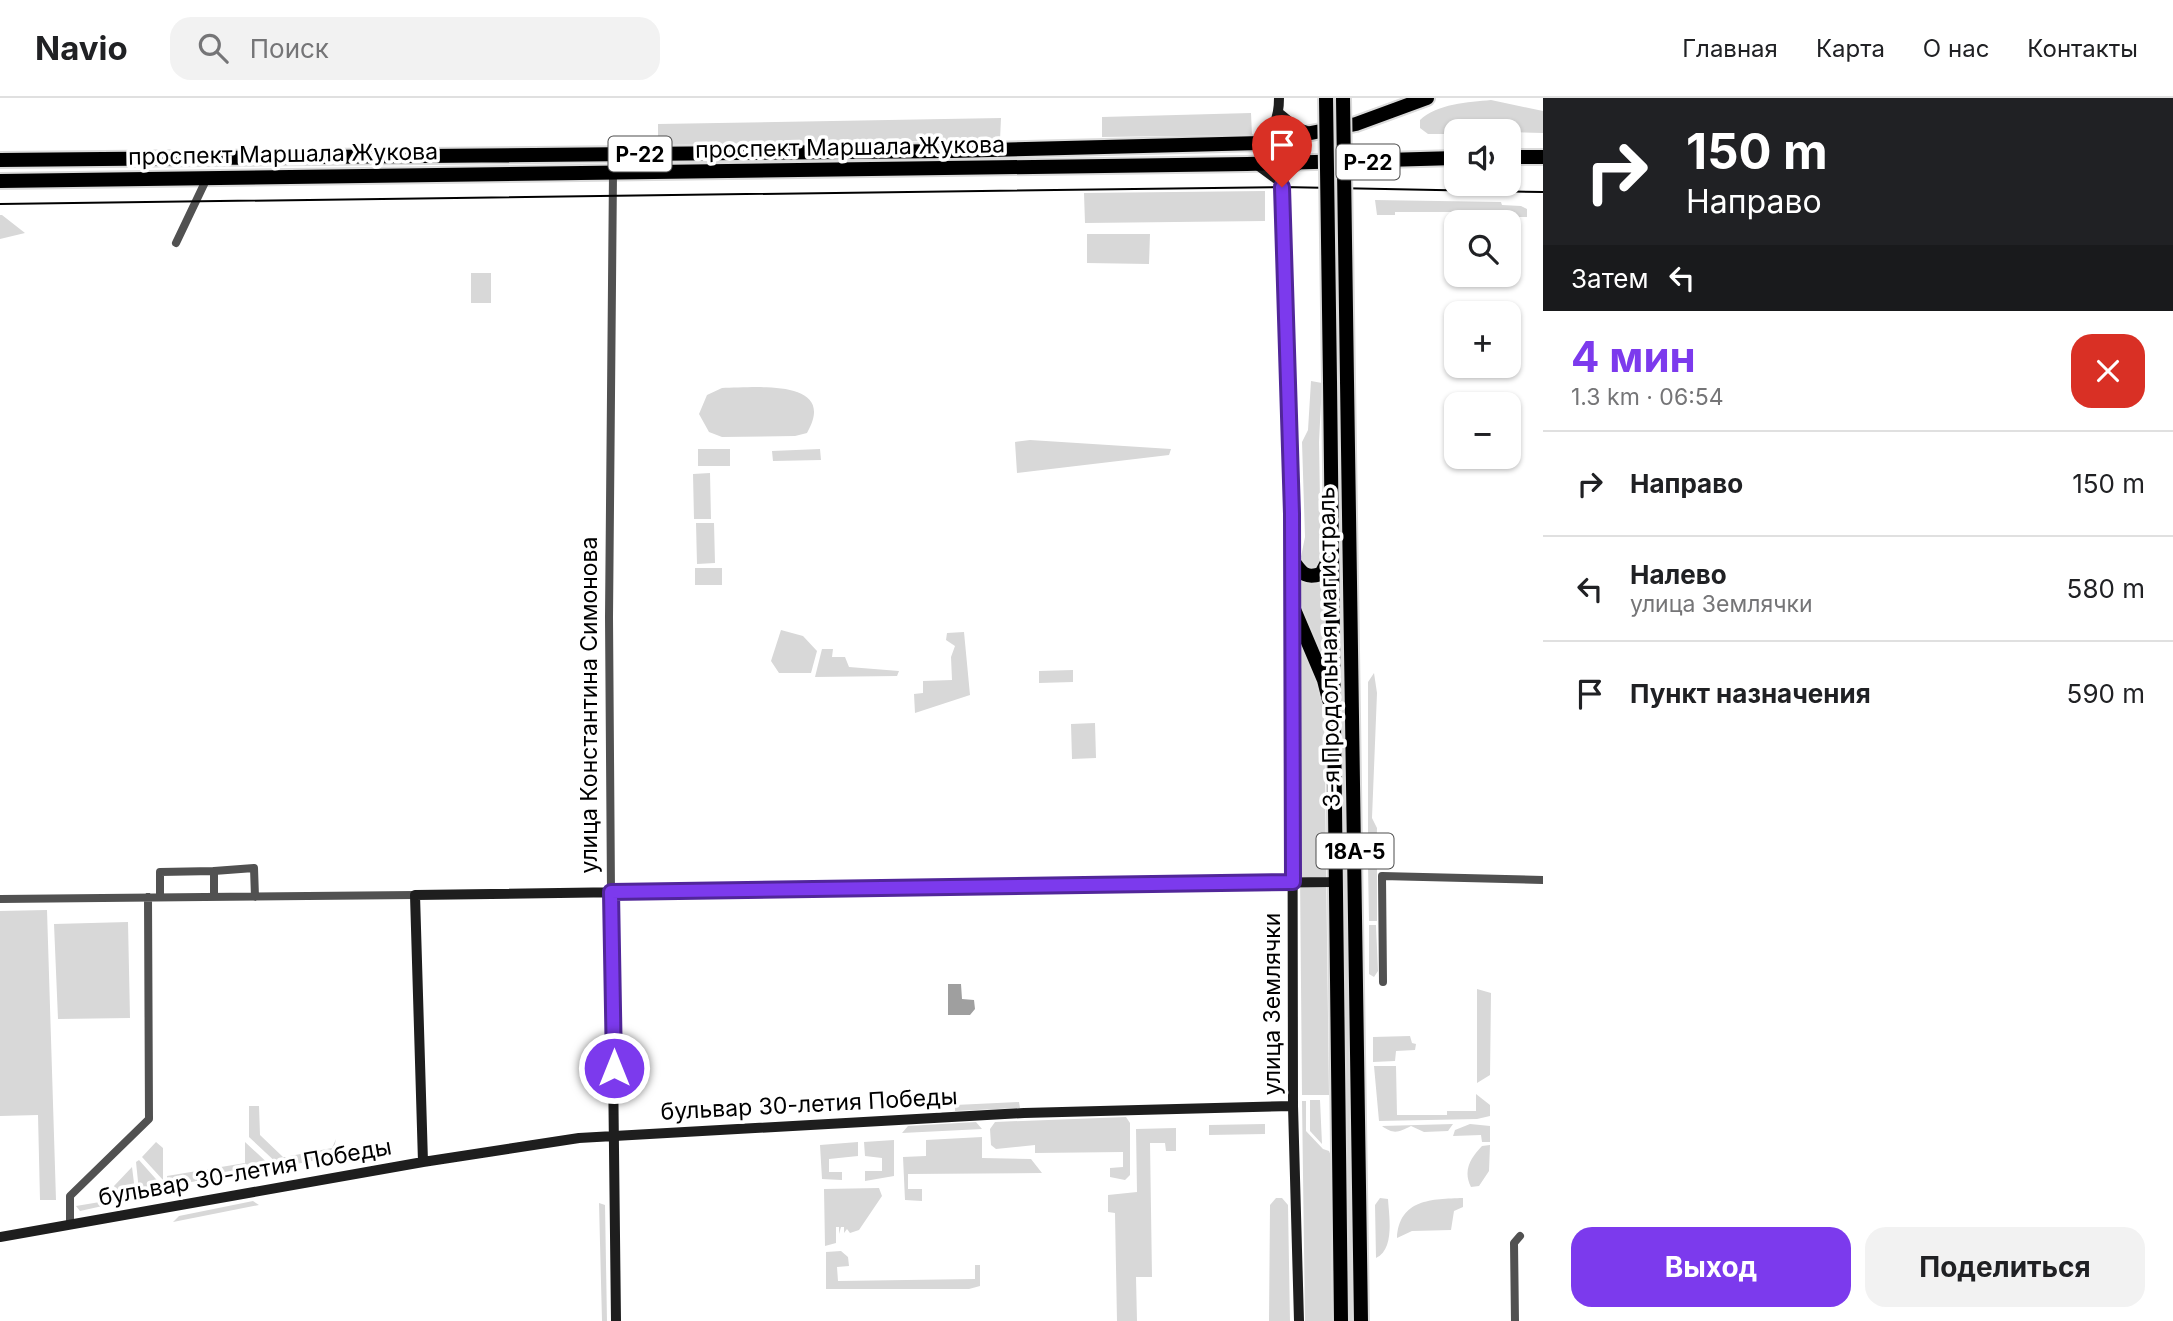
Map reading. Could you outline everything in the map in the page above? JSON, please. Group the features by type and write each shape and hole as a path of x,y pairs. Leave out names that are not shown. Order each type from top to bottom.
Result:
{"highway":[{"name":"3-я Продольная магистраль","path":"1326,98 1341,1321"},
{"name":"3-я Продольная магистраль","path":"1343,98 1361,1321"},
{"name":"Р-22","path":"1312,133 1356,124 1427,98"},
{"name":"проспект Маршала Жукова","path":"0,160 953,150 1258,143 1312,133"},
{"path":"1521,154 1543,146"},
{"path":"1521,157 1543,157"},
{"name":"Р-22","path":"1302,163 1444,158"},
{"name":"проспект Маршала Жукова","path":"0,181 1302,163"},
{"path":"1293,561 1301,574 1311,577 1321,574 1332,551"},
{"path":"1293,607 1324,680 1335,724"}],"main road":[{"path":"1258,143 1271,131 1279,113 1279,98"},
{"path":"1279,113 1296,127 1312,133"},
{"path":"1254,164 1282,183 1287,173 1302,163"},
{"name":"улица Землячки","path":"1282,183 1293,561 1293,1105 1299,1321"},
{"path":"424,1162 415,895 1331,882 1336,876"},
{"name":"улица Константина Симонова","path":"611,892 616,1321"},
{"name":"бульвар 30-летия Победы","path":"0,1237 424,1162 579,1138 1024,1113 1293,1105"}],"street":[{"name":"улица Константина Симонова","path":"611,892 609,617 613,173"},
{"path":"176,243 207,178"},
{"path":"160,897 160,872 254,868 255,897"},
{"path":"214,871 214,897"},
{"path":"1383,982 1382,876 1543,880"},
{"path":"0,899 415,895"},
{"path":"71,1224 70,1196 149,1119 148,897"},
{"path":"1515,1321 1514,1244 1520,1236"}],"shaded area":[{"path":"1491,100 1543,111 1543,133 1521,132 1521,119 1444,119 1444,134 1428,134 1420,128 1420,120 1435,110"},
{"path":"1251,113 1252,135 1102,137 1102,117"},
{"path":"1001,118 1000,140 658,145 658,124"},
{"path":"1265,191 1265,221 1085,223 1084,193"},
{"path":"1375,200 1501,202 1502,205 1527,209 1527,217 1521,217 1521,210 1444,210 1377,215"},
{"path":"2,215 25,233 0,239"},
{"path":"1087,234 1150,234 1149,264 1087,263"},
{"path":"471,273 491,273 491,303 471,303"},
{"path":"1311,381 1322,383 1319,442 1321,560 1316,569 1308,570 1301,557 1305,537 1302,442 1308,430"},
{"path":"1337,382 1340,382 1354,1321 1348,1321"},
{"path":"771,387 802,394 812,402 814,415 807,433 795,436 722,437 709,432 699,414 707,395 722,388"},
{"path":"1030,440 1171,449 1169,455 1017,473 1015,442"},
{"path":"698,449 730,449 730,466 698,466"},
{"path":"820,449 821,460 773,461 772,451"},
{"path":"710,473 711,519 694,519 693,474"},
{"path":"696,523 714,523 715,563 697,564"},
{"path":"695,568 722,568 722,585 695,585"},
{"path":"1297,574 1324,576 1325,660 1297,603"},
{"path":"781,630 803,636 817,651 811,673 779,673 771,661"},
{"path":"964,632 970,695 915,713 914,694 923,693 923,681 952,680 951,657 955,646 946,640 947,633"},
{"path":"1300,641 1321,682 1324,700 1329,1095 1302,1095"},
{"path":"822,649 833,649 832,657 845,657 849,667 899,671 897,676 815,677"},
{"path":"1073,670 1073,682 1039,683 1039,671"},
{"path":"1374,673 1377,693 1372,818 1377,828 1376,863 1368,863 1368,682"},
{"path":"1095,723 1096,758 1072,759 1071,724"},
{"path":"1368,866 1377,866 1377,921 1369,921"},
{"path":"47,910 56,1200 40,1200 38,1115 0,1116 0,911"},
{"path":"128,922 130,1018 58,1019 54,924"},
{"path":"1369,925 1376,925 1378,971 1374,977 1369,974"},
{"path":"948,984 961,984 962,999 974,1000 975,1009 970,1015 948,1015"},
{"path":"1477,989 1491,993 1490,1075 1477,1083"},
{"path":"1410,1036 1412,1043 1416,1044 1415,1050 1396,1051 1395,1061 1373,1062 1373,1037"},
{"path":"1374,1066 1396,1066 1397,1115 1447,1115 1447,1111 1476,1111 1476,1094 1490,1105 1490,1116 1477,1119 1379,1121"},
{"path":"1310,1100 1320,1100 1322,1144 1310,1131"},
{"path":"1302,1101 1306,1101 1306,1131 1323,1149 1329,1151 1331,1156 1332,1321 1305,1321"},
{"path":"1019,1102 1020,1108 955,1111 955,1105"},
{"path":"249,1106 259,1106 260,1135 283,1157 288,1157 289,1165 280,1166 249,1137"},
{"path":"1126,1117 1130,1123 1130,1175 1125,1180 1110,1177 1110,1168 1123,1167 1123,1152 1035,1153 1035,1145 996,1149 991,1145 990,1129 995,1122"},
{"path":"976,1122 982,1129 902,1133 908,1126"},
{"path":"1265,1124 1265,1134 1209,1135 1209,1125"},
{"path":"1453,1124 1448,1131 1424,1132 1411,1126 1396,1132 1382,1126"},
{"path":"1470,1124 1490,1126 1490,1142 1482,1142 1481,1135 1453,1136 1455,1130"},
{"path":"1176,1128 1176,1151 1166,1151 1165,1143 1150,1143 1152,1277 1136,1277 1137,1321 1117,1321 1115,1213 1108,1212 1108,1195 1137,1192 1136,1129"},
{"path":"982,1137 982,1158 1031,1159 1042,1173 908,1174 908,1189 922,1189 922,1201 905,1200 903,1157 926,1156 926,1140"},
{"path":"336,1139 332,1157 291,1165 290,1156 332,1148"},
{"path":"894,1140 894,1176 865,1181 865,1171 882,1171 882,1158 865,1156 864,1142"},
{"path":"156,1142 163,1148 163,1180 142,1157"},
{"path":"245,1142 273,1168 168,1186 167,1176 245,1163"},
{"path":"858,1142 858,1156 829,1159 829,1172 842,1172 842,1180 822,1179 820,1145"},
{"path":"1490,1145 1489,1171 1479,1186 1471,1187 1468,1181 1469,1164 1482,1146"},
{"path":"139,1160 163,1187 139,1191 136,1162"},
{"path":"132,1167 135,1191 120,1194 114,1186"},
{"path":"184,1188 80,1211 76,1206"},
{"path":"879,1188 882,1196 859,1230 850,1233 847,1229 844,1233 844,1227 841,1227 839,1234 839,1227 836,1227 836,1243 825,1246 824,1189"},
{"path":"1276,1198 1282,1198 1288,1205 1290,1321 1269,1321 1270,1205"},
{"path":"1380,1198 1388,1199 1390,1232 1386,1247 1376,1258 1375,1205"},
{"path":"1463,1198 1463,1207 1454,1211 1451,1230 1412,1231 1397,1238 1399,1225 1411,1208 1429,1201"},
{"path":"253,1201 259,1205 173,1222 179,1216"},
{"path":"599,1203 605,1205 607,1321 602,1321"},
{"path":"841,1251 848,1257 849,1266 837,1267 838,1281 975,1279 975,1265 980,1265 980,1286 969,1289 826,1289 826,1252"}],"tram line":[{"path":"0,204 1282,187 1543,192"}],"route":[{"path":"614,1068 611,892 1293,882 1292,514 1282,187"}]}
